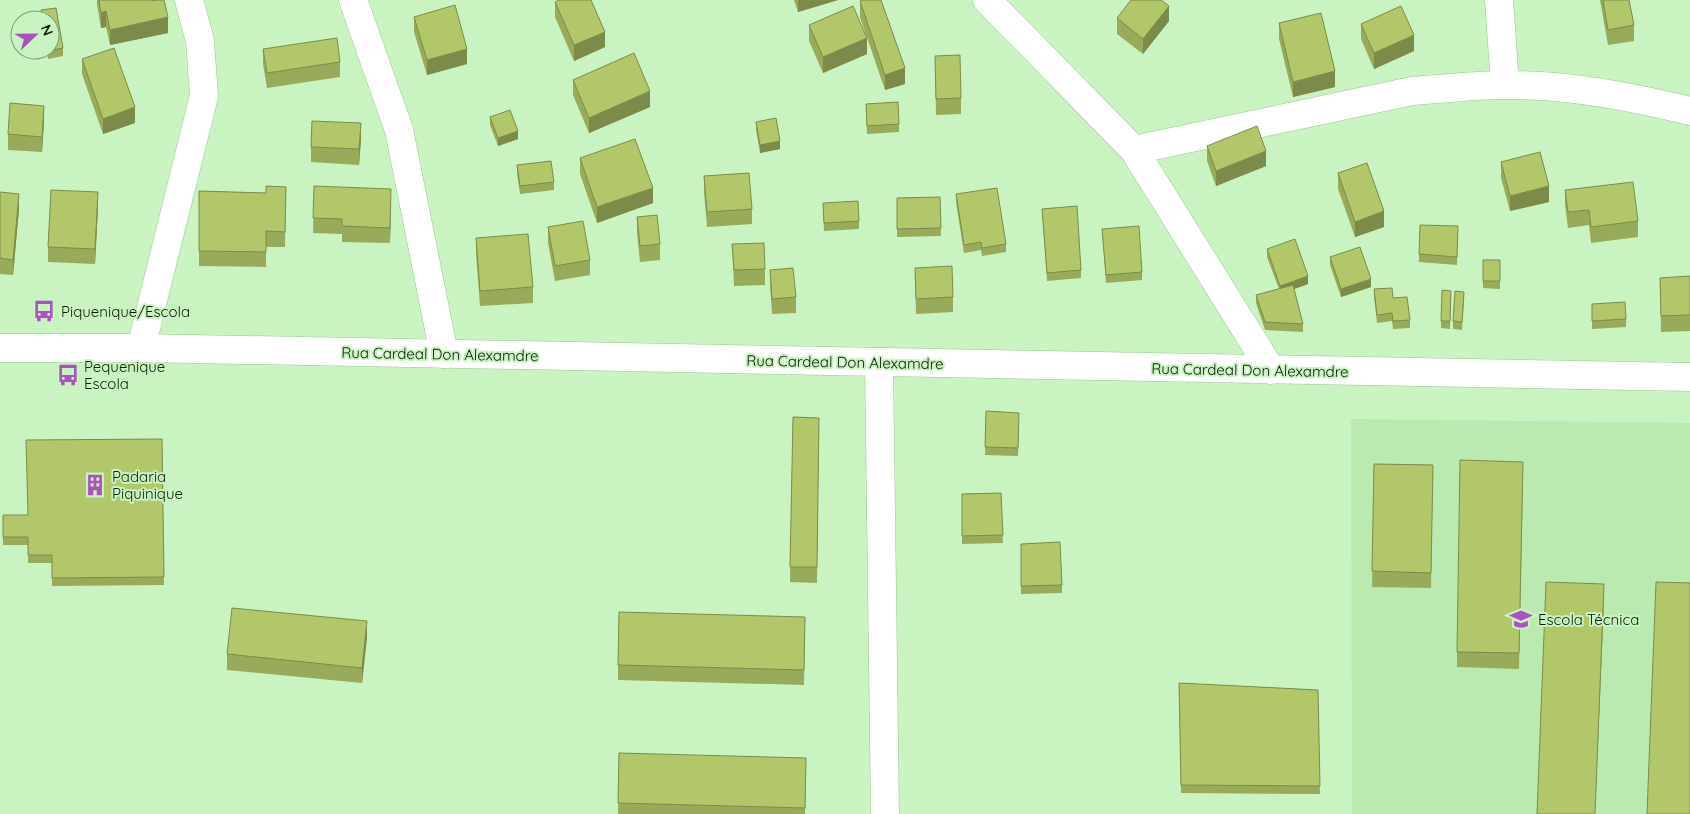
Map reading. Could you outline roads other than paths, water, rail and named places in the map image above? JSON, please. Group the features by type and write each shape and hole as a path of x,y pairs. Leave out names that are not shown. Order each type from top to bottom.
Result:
{"street":[{"path":"141,348 204,96 200,41 189,0"},
{"path":"353,0 399,130 444,354"},
{"path":"987,0 1134,150 1271,370"},
{"path":"1499,0 1505,85"},
{"path":"1134,150 1412,92 1505,85 1601,92 1690,111"},
{"name":"Rua Cardeal Don Alexamdre","path":"0,348 141,348 1271,370 1690,376"},
{"path":"879,362 885,814"}],"place":[{"name":"Piquenique/Escola","path":"44,311"},
{"name":"Pequenique Escola","path":"68,375"},
{"name":"Padaria Piquinique","path":"95,485"},
{"name":"Escola Técnica","path":"1521,619"}]}
